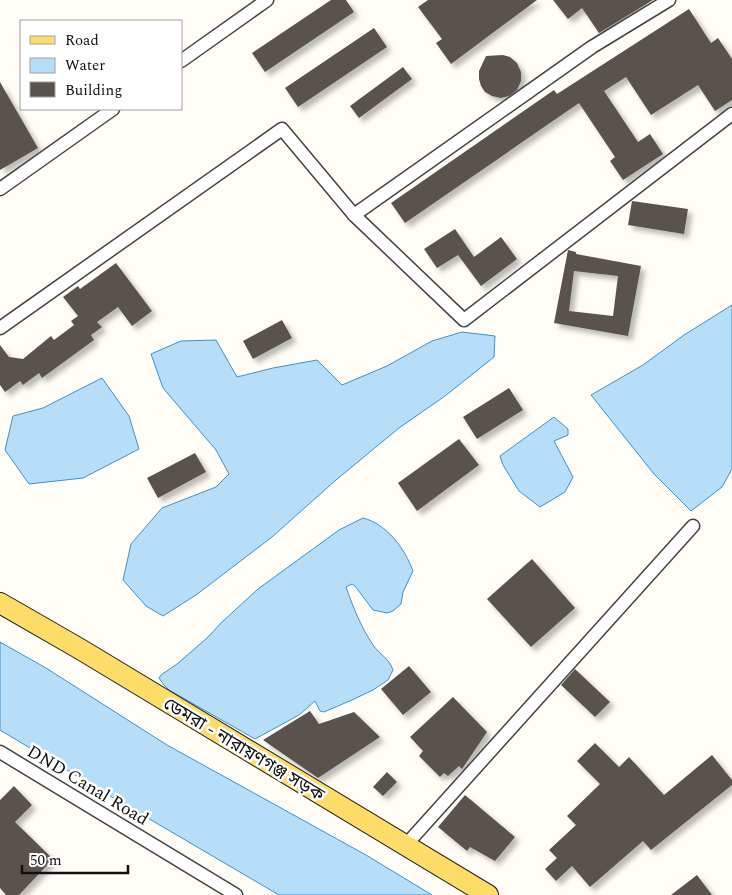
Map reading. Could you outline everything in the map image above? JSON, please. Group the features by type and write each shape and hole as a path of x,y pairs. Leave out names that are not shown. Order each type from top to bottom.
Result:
{"main road":[{"name":"ডেমরা - নারায়ণগঞ্জ সড়ক","path":"0,603 80,649 488,895"}],"street":[{"path":"182,60 267,0"},
{"path":"354,215 592,47 669,0"},
{"path":"0,189 113,110"},
{"path":"0,328 282,129 354,215 464,320 732,114"},
{"path":"405,846 693,526"},
{"name":"DND Canal Road","path":"0,752 236,895"}],"water":[{"path":"732,305 732,469 722,487 691,511 654,474 591,395 643,365 684,335"},
{"path":"462,332 495,336 494,357 445,396 399,428 336,480 272,537 196,595 163,616 146,606 123,580 131,544 162,508 216,487 229,474 216,450 163,388 151,354 181,341 216,340 237,377 317,360 342,385 387,366 432,341"},
{"path":"102,378 129,416 139,449 83,478 29,484 5,450 13,416 43,408"},
{"path":"554,417 568,429 568,435 554,441 573,477 565,492 540,507 519,491 503,465 500,456"},
{"path":"363,518 380,526 394,538 405,554 413,571 403,592 401,604 393,611 387,613 373,610 352,584 346,587 369,638 393,670 388,680 373,690 324,712 320,711 315,701 299,715 255,739 169,690 164,685 159,678 161,675 207,638 258,589 339,530"},
{"path":"0,642 46,668 167,745 366,855 432,895 279,895 0,730"}],"building":[{"path":"331,0 346,0 354,12 265,72 252,53"},
{"path":"428,0 537,0 451,64 436,43 442,39 418,7"},
{"path":"553,0 653,0 599,33 582,8 568,19"},
{"path":"689,9 711,43 718,38 732,59 732,100 715,111 698,85 651,115 626,77 604,91 638,142 650,134 663,154 623,180 610,161 615,157 579,103 405,223 391,203 554,90 557,94"},
{"path":"374,28 387,47 298,107 285,88"},
{"path":"503,55 510,57 517,63 521,72 521,81 517,90 509,96 501,98 485,92 479,79 479,71 486,56"},
{"path":"403,67 412,79 359,118 350,106"},
{"path":"0,82 38,148 0,170"},
{"path":"632,201 688,209 684,234 628,225"},
{"path":"455,229 474,257 501,237 517,259 481,286 458,255 437,268 424,249"},
{"path":"568,250 576,252 576,254 641,266 628,336 554,323","holes":["574,271 618,276 613,316 569,311"]},
{"path":"116,263 152,311 132,326 118,307 97,322 102,327 91,335 94,340 42,378 39,373 23,385 20,381 5,392 0,385 0,345 9,357 23,359 51,336 54,340 74,325 71,321 78,316 63,297 78,286 80,289"},
{"path":"282,320 292,338 253,359 243,341"},
{"path":"509,388 523,410 477,439 463,417"},
{"path":"459,439 479,465 417,511 398,483"},
{"path":"195,453 206,472 158,498 147,478"},
{"path":"532,559 575,608 531,647 487,599"},
{"path":"409,666 431,692 403,715 381,689"},
{"path":"575,669 610,702 595,717 561,685"},
{"path":"453,697 487,732 462,769 459,766 448,776 444,773 440,777 419,756 423,751 410,737"},
{"path":"310,711 319,724 354,712 380,737 318,778 263,740"},
{"path":"595,743 619,767 629,757 664,795 712,755 732,780 732,785 651,850 643,841 590,887 572,866 556,881 545,869 557,858 549,850 576,825 567,816 600,784 577,761"},
{"path":"387,772 397,782 383,796 373,787"},
{"path":"14,786 32,805 15,822 53,859 19,895 6,895 0,888 0,800"},
{"path":"465,795 515,837 495,861 470,847 467,851 438,827"},
{"path":"697,875 712,895 671,895"}]}
